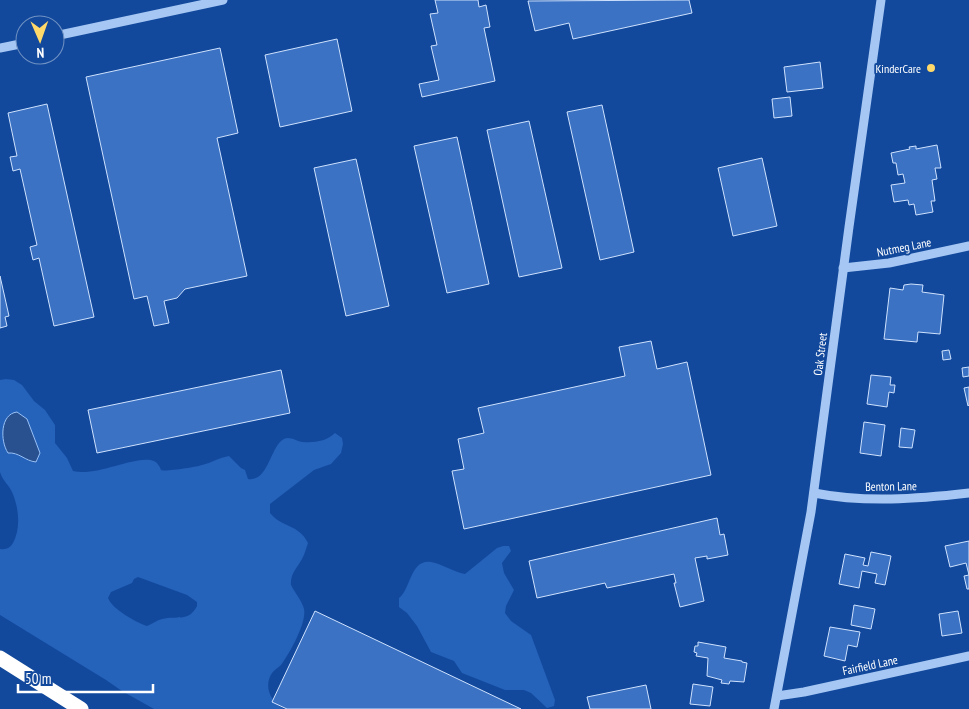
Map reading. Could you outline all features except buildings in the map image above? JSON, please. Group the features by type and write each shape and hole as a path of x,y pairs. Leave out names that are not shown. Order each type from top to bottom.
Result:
{"highway":[{"path":"0,658 81,709"}],"street":[{"path":"65,34 223,0"},
{"name":"Oak Street","path":"774,709 806,547 881,0"},
{"path":"0,48 15,45"},
{"name":"Nutmeg Lane","path":"843,268 889,263 969,246"},
{"name":"Benton Lane","path":"814,493 882,500 927,498 969,493"},
{"name":"Fairfield Lane","path":"777,696 804,692 969,656"}],"shaded area":[{"path":"0,380 14,380 22,385 34,401 45,410 55,425 55,443 67,458 73,471 93,471 138,460 154,461 161,470 174,470 199,466 229,456 245,470 248,479 254,479 264,471 277,446 286,438 303,442 316,442 324,440 335,433 342,438 341,453 331,464 314,470 270,504 270,513 275,518 300,532 308,543 291,581 291,585 304,609 303,622 293,646 281,665 272,673 268,684 272,698 284,709 154,709 0,615 0,549 8,548 13,543 16,537 18,518 12,492 0,472","holes":["14,452 40,453 32,462","138,577 187,595 197,602 197,606 186,617 162,619 147,626 137,622 115,607 108,598 111,592 132,583"]},
{"path":"17,412 27,419 40,453 36,462 8,453 5,448 3,429 5,423 11,414"},
{"path":"509,546 511,551 502,563 504,573 514,590 506,606 505,613 511,621 531,635 555,700 554,706 547,708 531,693 524,690 505,690 462,673 454,661 431,652 417,626 407,613 399,607 399,598 415,570 424,562 440,564 465,574 497,548"}],"place":[{"name":"KinderCare","path":"931,68"}]}
